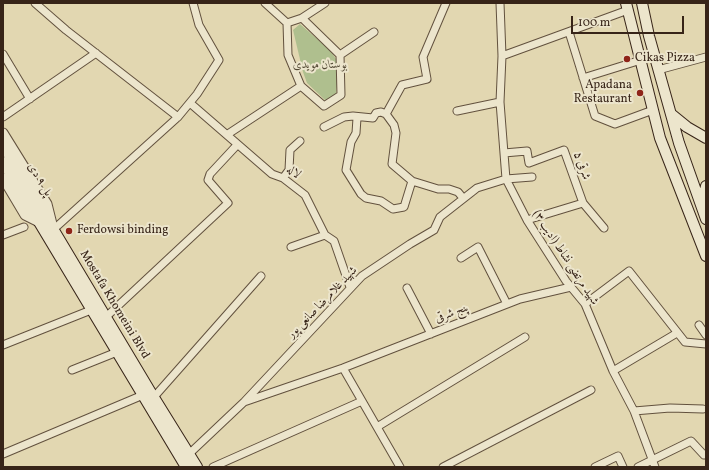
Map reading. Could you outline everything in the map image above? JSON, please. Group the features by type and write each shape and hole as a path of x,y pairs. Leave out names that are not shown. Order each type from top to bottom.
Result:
{"main road":[{"path":"642,3 649,36 671,114 706,219"},
{"path":"627,6 660,138 706,256"},
{"path":"671,114 687,127 706,138"},
{"name":"پل ۹ دی","path":"3,145 54,229"},
{"name":"پل ۹ دی","path":"3,162 37,221"},
{"path":"702,206 706,186"},
{"name":"Mostafa Khomeini Blvd","path":"37,221 186,467"},
{"name":"Mostafa Khomeini Blvd","path":"54,229 154,397 198,467"}],"street":[{"path":"35,3 178,117"},
{"path":"54,229 178,117 190,104 219,60 199,26 193,3"},
{"path":"265,3 287,23 288,55 302,86 324,106 341,95 340,55 302,18"},
{"path":"287,23 302,18 325,3"},
{"path":"386,114 402,85 427,79 423,57 446,3"},
{"name":"شهید مرتضی نشاط (ادیب ۳)","path":"500,3 502,56 500,102 506,179 527,220 571,287 585,304 613,371 634,411 654,464"},
{"path":"502,56 569,32 627,6"},
{"path":"340,55 374,32"},
{"path":"569,32 595,116 615,124 653,110"},
{"path":"3,117 96,53"},
{"path":"3,54 30,99"},
{"path":"658,70 706,58"},
{"path":"583,78 640,60"},
{"path":"228,134 302,86"},
{"path":"457,111 500,102"},
{"name":"لاله","path":"190,104 218,128 228,134 237,145 272,174 283,178 305,195 325,235 334,241 350,287"},
{"path":"324,127 344,118 353,116 356,118 373,118 376,113 381,112 386,114 394,126 396,133 392,164 412,181 438,189 449,189 458,192 463,198"},
{"path":"356,118 356,133 351,142 346,170 361,194 366,198 380,201 393,209 404,207 412,181"},
{"name":"Mostafa Khomeini Blvd","path":"3,133 47,204 54,229"},
{"path":"283,178 289,170 290,150 300,141"},
{"path":"106,317 228,203 208,180 210,174 237,145"},
{"name":"۵ شرقی","path":"504,153 527,150 529,163 564,150 583,203"},
{"name":"شهید غلامرضا صانعی پور","path":"189,454 244,402 350,287 362,276 434,230 440,218 477,188 506,179 532,177"},
{"name":"Mostafa Khomeini Blvd","path":"3,178 25,215 37,221"},
{"path":"527,220 583,203 604,228"},
{"path":"3,235 24,226"},
{"path":"291,246 325,235"},
{"path":"461,258 478,246 507,304"},
{"path":"585,304 629,271 685,342 706,344"},
{"path":"154,397 261,276"},
{"name":"پنج شرقی","path":"343,368 520,299 571,287"},
{"path":"408,288 431,334"},
{"path":"3,346 91,310"},
{"path":"699,325 706,335"},
{"path":"613,371 677,333"},
{"path":"377,427 525,337"},
{"path":"72,370 117,352"},
{"path":"343,368 400,467"},
{"name":"شهید غلامرضا صانعی پور","path":"244,402 343,368"},
{"path":"443,467 591,390"},
{"path":"3,454 143,395"},
{"path":"213,467 362,401"},
{"path":"634,411 670,408 703,409"},
{"path":"638,467 654,464 691,441 704,455 706,454"},
{"path":"595,467 618,456 623,467"}],"green space":[{"name":"بوستان مویدی","path":"300,24 331,51 339,64 336,94 326,101 307,83 303,72 293,30"}],"place":[{"name":"Cikas Pizza","path":"627,59"},
{"name":"Apadana Restaurant","path":"640,93"},
{"name":"Ferdowsi binding","path":"69,231"}]}
